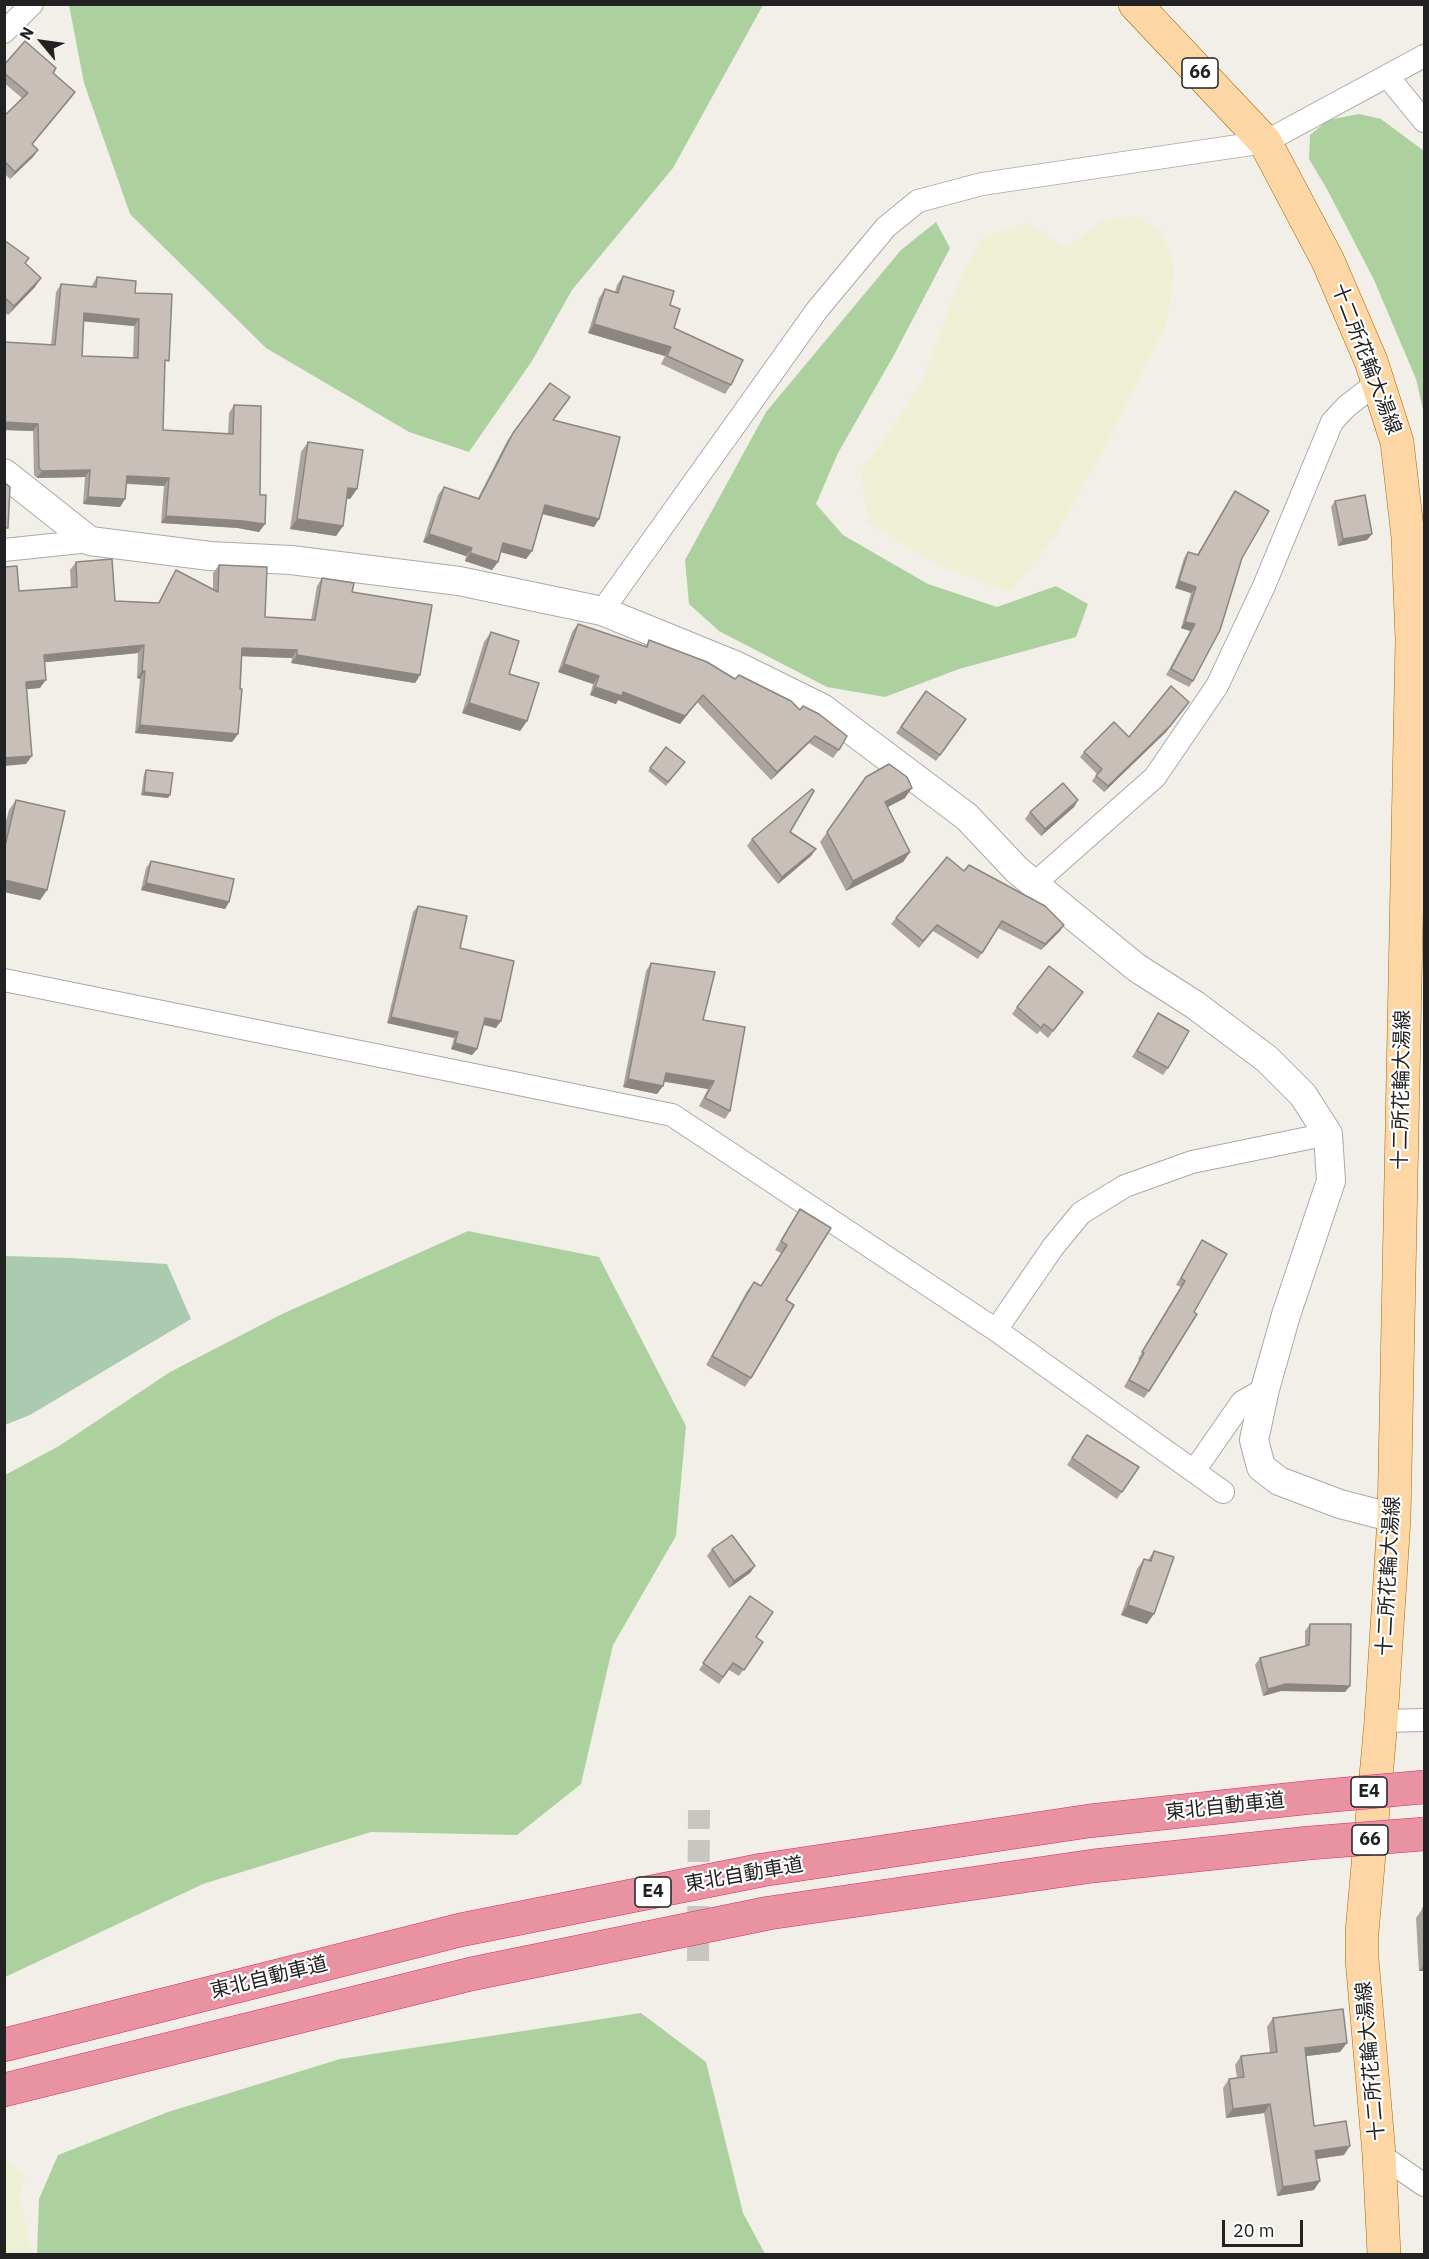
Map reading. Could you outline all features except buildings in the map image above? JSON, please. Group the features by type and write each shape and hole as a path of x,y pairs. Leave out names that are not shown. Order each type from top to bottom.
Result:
{"highway":[{"name":"東北自動車道","path":"4,2045 460,1930 762,1870 1089,1821 1425,1787"},
{"name":"E4","path":"4,2090 471,1974 769,1913 1093,1866 1425,1833"}],"main road":[{"name":"十二所花輪大湯線","path":"1135,4 1265,142 1328,261 1378,382 1397,442 1408,537 1412,640 1394,1518 1381,1721 1362,1932 1362,1959 1379,2154 1384,2254"}],"street":[{"path":"4,32 32,4"},
{"path":"602,611 817,310 886,227 918,201 982,184 1265,142 1425,56"},
{"path":"1388,77 1425,121"},
{"path":"1034,884 1155,777 1217,686 1264,586 1332,422 1347,406 1378,382"},
{"path":"4,473 90,541"},
{"path":"4,550 90,541 210,556 291,560 459,581 602,611 737,666 822,708 967,817 1017,870 1137,968 1195,1005 1267,1059 1303,1095 1328,1134 1331,1181 1286,1315 1265,1389 1254,1440 1262,1467 1279,1481 1340,1504 1394,1518"},
{"path":"4,980 672,1115 996,1330 1223,1492"},
{"path":"996,1330 1053,1247 1081,1213 1125,1186 1192,1162 1328,1134"},
{"path":"1194,1471 1242,1402 1265,1389"},
{"path":"1381,1721 1425,1720"},
{"path":"1379,2154 1425,2185"}],"green space":[{"path":"69,4 763,5 673,168 572,290 532,361 469,452 409,432 266,348 130,214 84,83"},
{"path":"1359,114 1381,119 1424,151 1424,414 1416,379 1374,280 1309,159 1310,135 1328,120"},
{"path":"1138,216 1162,232 1175,266 1166,325 1108,442 1054,538 1010,592 936,565 868,522 861,471 889,433 923,379 960,278 982,238 1028,222 1066,248 1102,220"},
{"path":"936,222 950,248 894,355 838,453 816,504 843,535 928,584 997,607 1056,586 1088,604 1076,637 959,669 885,697 827,687 719,631 689,604 685,560 766,412 901,250"},
{"path":"468,1231 599,1257 686,1426 676,1536 613,1645 581,1784 517,1835 371,1832 203,1884 5,1977 5,1475 59,1446 170,1372 282,1314"},
{"path":"5,1256 167,1264 191,1319 30,1415 5,1425"},
{"path":"641,2013 706,2062 743,2213 765,2254 37,2254 39,2199 58,2155 168,2112 340,2059"},
{"path":"5,2158 25,2176 20,2199 33,2254 5,2254"}],"tunnel":[{"path":"698,1961 699,1810"}]}
